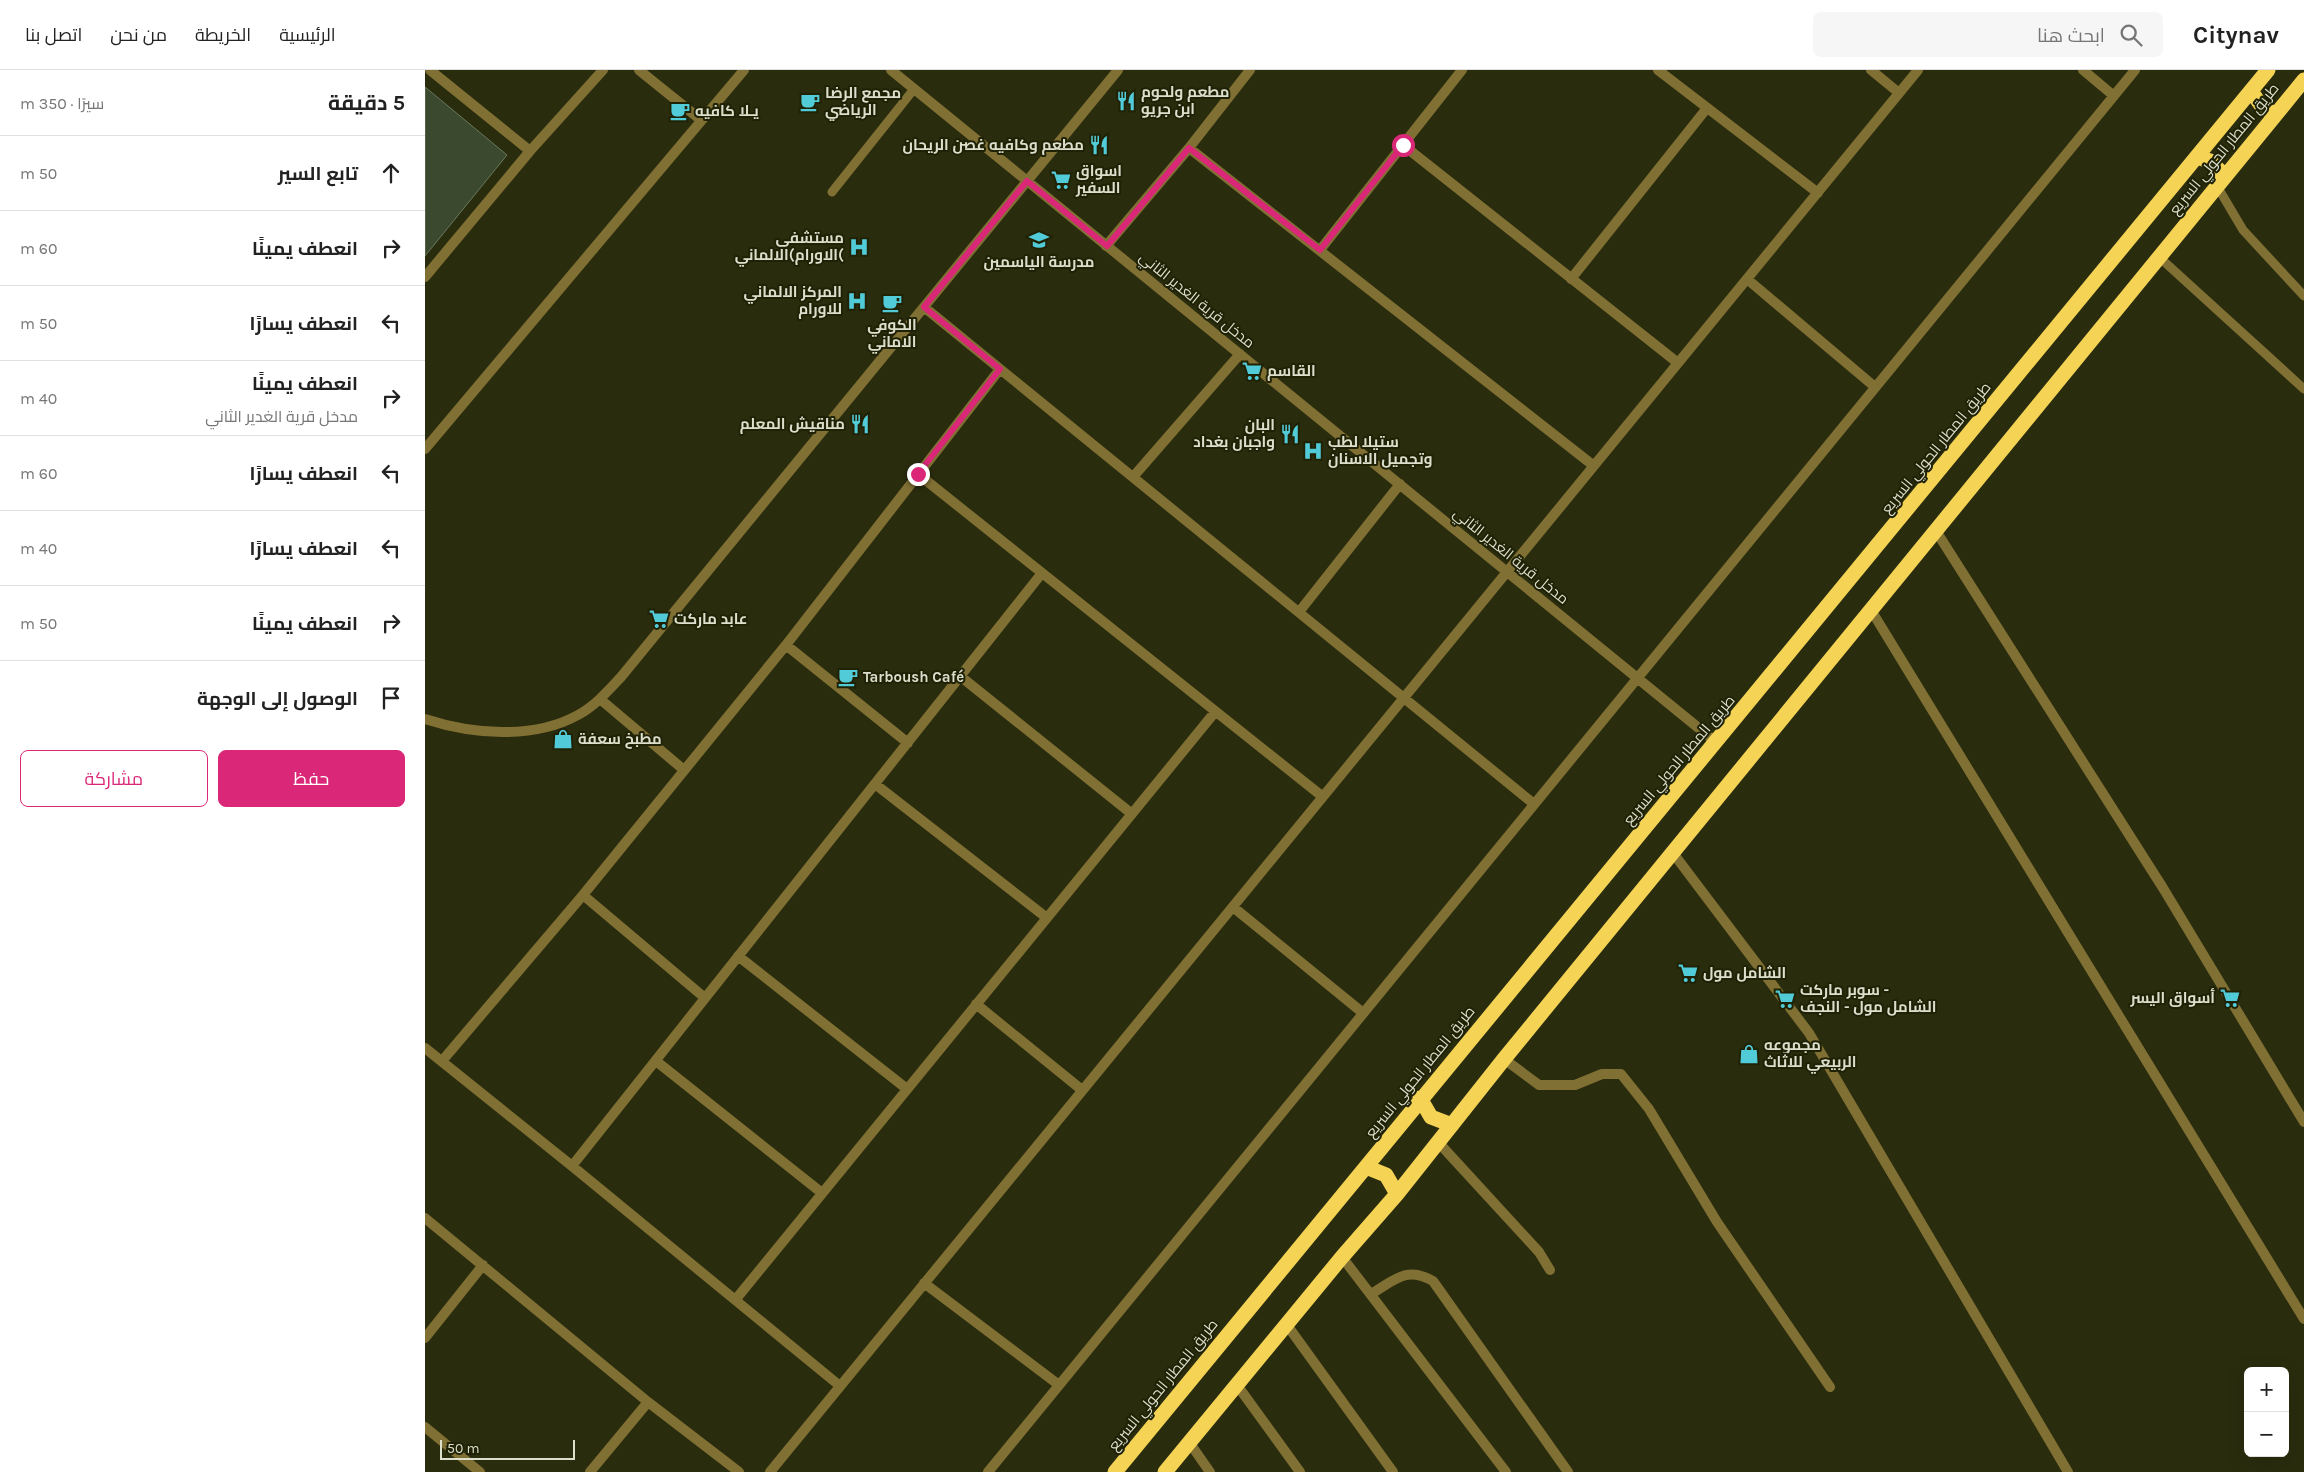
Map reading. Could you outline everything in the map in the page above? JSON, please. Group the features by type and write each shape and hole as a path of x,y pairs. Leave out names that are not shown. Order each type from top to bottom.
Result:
{"highway":[{"name":"طريق المطار الحولي السريع","path":"1115,1472 1420,1098 1717,743 2268,70"},
{"name":"طريق المطار الحولي السريع","path":"1165,1472 1342,1257 1397,1194 1504,1059 2304,80"},
{"path":"2251,91 2263,108 2276,114"},
{"path":"2197,157 2211,161 2221,181"},
{"path":"1420,1098 1431,1117 1452,1125"},
{"path":"1366,1166 1386,1176 1397,1194"}],"street":[{"path":"430,70 530,151"},
{"path":"425,277 530,151 603,70"},
{"path":"639,70 701,120"},
{"path":"425,449 744,70"},
{"name":"مدخل قرية الغدير الثاني","path":"891,70 1717,743"},
{"path":"425,719 453,728 485,732 526,730 577,716 600,700 621,678 1118,70"},
{"path":"1107,246 1189,148 1250,70"},
{"path":"1320,250 1463,70"},
{"path":"1658,70 1818,193"},
{"path":"1871,70 1899,93"},
{"path":"769,1472 1918,70"},
{"path":"2083,70 2114,96"},
{"path":"988,1472 2135,70"},
{"path":"1571,279 1707,108"},
{"path":"1403,145 1678,363"},
{"path":"1189,148 1594,466"},
{"path":"1747,279 1875,387"},
{"path":"924,307 1534,804"},
{"path":"1133,477 1240,354"},
{"path":"442,1061 583,895 786,645 1000,369"},
{"path":"918,474 1323,797"},
{"path":"1299,612 1400,484"},
{"path":"1935,531 2163,888 2304,1122"},
{"path":"573,1166 1042,573"},
{"path":"1871,610 2304,1319"},
{"path":"786,645 908,743"},
{"path":"960,676 1132,814"},
{"path":"600,700 684,770"},
{"path":"736,1300 1215,712"},
{"path":"875,784 1047,918"},
{"path":"1673,852 1809,1033 2068,1472"},
{"path":"583,895 705,998"},
{"path":"1233,907 1363,1013"},
{"path":"738,956 907,1089"},
{"path":"976,1004 1082,1090"},
{"path":"425,1048 573,1166 840,1386"},
{"path":"1504,1059 1539,1085 1575,1086 1602,1074 1621,1074 1649,1109 1717,1222 1830,1388"},
{"path":"655,1061 822,1193"},
{"path":"1438,1142 1535,1247 1551,1270"},
{"path":"425,1218 648,1402 739,1472"},
{"path":"1342,1257 1506,1472"},
{"path":"425,1338 483,1265"},
{"path":"1371,1294 1407,1274 1420,1274 1433,1281 1568,1472"},
{"path":"924,1283 1059,1385"},
{"path":"1287,1325 1393,1472"},
{"path":"1237,1385 1300,1472"},
{"path":"590,1472 648,1402"},
{"path":"425,1427 480,1472"},
{"path":"1189,1442 1211,1472"}],"lane":[{"path":"832,192 914,89"},
{"path":"2221,181 2243,230 2304,296"},
{"path":"2159,257 2304,389"}],"building":[{"path":"425,87 507,155 425,256"}],"place":[{"name":"مطعم ولحوم ابن جريو","path":"1126,101"},
{"name":"مجمع الرضا الرياضي","path":"810,102"},
{"name":"يـلا كافيه","path":"680,111"},
{"name":"مطعم وكافيه غصن الريحان","path":"1099,145"},
{"name":"اسواق السفير","path":"1061,180"},
{"name":"مدرسة الياسمين","path":"1039,240"},
{"name":"مستشفى الاورام)الالماني(","path":"859,247"},
{"name":"المركز الالماني للاورام","path":"857,301"},
{"name":"الكوفي الاماني","path":"892,303"},
{"name":"القاسم","path":"1252,371"},
{"name":"مناقيش المعلم","path":"860,424"},
{"name":"البان واجبان بغداد","path":"1290,434"},
{"name":"ستيلا لطب وتجميل الاسنان","path":"1313,451"},
{"name":"عابد ماركت","path":"659,619"},
{"name":"Tarboush Café","path":"848,677"},
{"name":"مطبخ سعفة","path":"563,739"},
{"name":"الشامل مول","path":"1688,973"},
{"name":"أسواق اليسر","path":"2230,998"},
{"name":"سوبر ماركت - الشامل مول - النجف","path":"1785,999"},
{"name":"مجموعه الربيعي للاثاث","path":"1749,1054"}],"route":[{"path":"918,474 1000,369 924,307 1027,181 1107,246 1189,148 1320,250 1403,145"}]}
